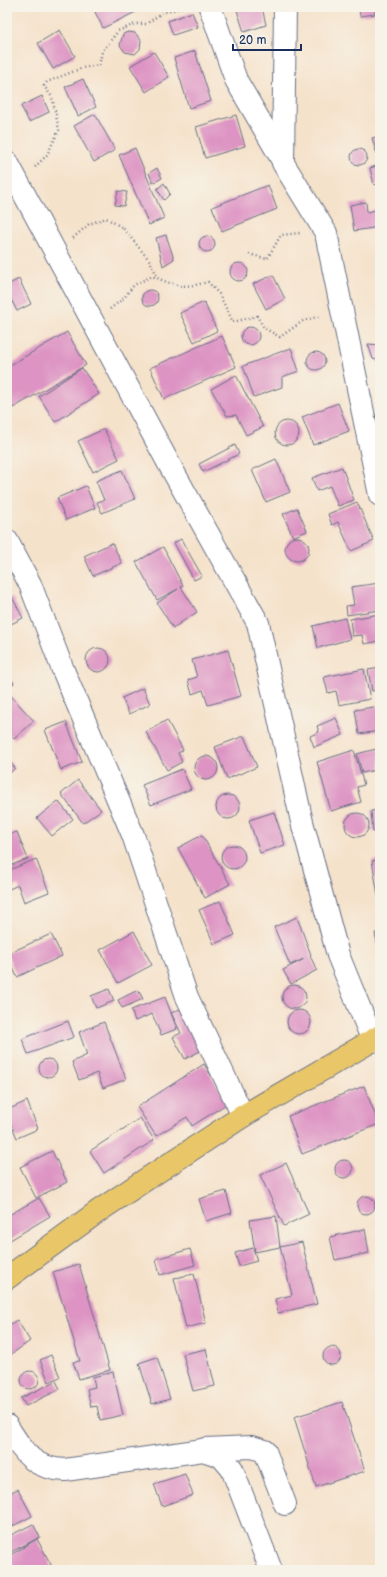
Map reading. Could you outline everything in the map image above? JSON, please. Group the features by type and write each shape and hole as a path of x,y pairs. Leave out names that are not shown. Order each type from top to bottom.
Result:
{"main road":[{"path":"7,1278 100,1210 243,1116 376,1039"}],"street":[{"path":"210,7 236,80 326,233 380,495"},
{"path":"283,162 285,7"},
{"path":"7,162 169,464 258,623 302,822 338,955 376,1039"},
{"path":"7,541 30,584 133,835 187,997 243,1116"},
{"path":"7,1426 25,1453 32,1460 41,1466 57,1470 66,1470 204,1450 252,1447 265,1451 285,1504"},
{"path":"204,1450 221,1456 232,1469 271,1570"}],"path":[{"path":"17,180 47,155 59,130 52,97 44,86 47,82 82,68 99,65 102,52 118,31 127,26 146,24 162,13 184,7"},
{"path":"54,250 70,240 89,224 106,218 123,228 150,261 158,279"},
{"path":"249,254 267,259 282,235 326,233"},
{"path":"94,324 124,298 134,285 152,276 168,283 188,287 208,282 219,294 233,322 257,316 264,328 280,338 303,321 342,309"}],"building":[{"path":"105,7 146,7 103,28 95,12"},
{"path":"236,7 262,7 266,25 244,32"},
{"path":"359,7 374,7 375,14 360,16"},
{"path":"192,12 198,27 173,35 168,21"},
{"path":"60,30 75,56 53,69 38,43"},
{"path":"128,32 135,33 141,40 140,49 135,54 125,52 120,45 123,34"},
{"path":"195,51 211,101 189,108 174,58"},
{"path":"154,52 169,77 146,92 130,66"},
{"path":"83,79 96,107 78,116 65,87"},
{"path":"42,96 49,112 29,122 21,106"},
{"path":"95,114 115,150 94,162 74,126"},
{"path":"236,115 245,146 205,158 196,127"},
{"path":"380,136 380,164 372,138"},
{"path":"135,148 164,218 149,225 119,155"},
{"path":"359,149 366,154 367,157 362,164 359,165 352,160 351,157 356,150"},
{"path":"380,165 380,183 374,185 370,168"},
{"path":"157,168 162,178 153,183 149,173"},
{"path":"164,183 170,194 164,200 157,189"},
{"path":"268,185 277,209 222,231 212,207"},
{"path":"118,191 127,192 124,206 115,205"},
{"path":"366,202 367,212 376,210 379,227 354,231 350,205"},
{"path":"166,235 174,259 163,266 156,238"},
{"path":"207,236 214,241 215,244 210,251 207,252 200,247 199,244 204,237"},
{"path":"239,263 245,266 248,272 245,278 239,281 233,278 230,272 233,266"},
{"path":"273,275 285,299 266,309 253,284"},
{"path":"19,279 31,304 17,311 7,292 7,285"},
{"path":"150,290 157,295 158,298 153,305 150,306 143,301 142,298 147,291"},
{"path":"204,302 217,331 194,342 180,313"},
{"path":"250,327 256,330 259,336 256,342 250,345 244,342 241,336 244,330"},
{"path":"67,332 86,365 13,408 7,398 7,367"},
{"path":"222,336 236,367 164,399 150,368"},
{"path":"368,344 380,345 380,361 373,359"},
{"path":"291,348 299,371 282,377 282,387 254,397 243,366"},
{"path":"316,352 322,355 325,361 322,367 316,370 310,367 307,361 310,355"},
{"path":"82,368 99,394 55,422 39,396"},
{"path":"236,375 263,427 246,435 236,415 227,416 211,389"},
{"path":"338,403 349,431 313,445 302,417"},
{"path":"380,413 380,429 379,429 376,414"},
{"path":"287,421 295,425 299,433 295,441 287,445 279,441 275,433 279,425"},
{"path":"104,429 119,459 93,472 78,441"},
{"path":"235,445 239,454 203,472 199,464"},
{"path":"276,459 290,492 266,502 252,470"},
{"path":"342,467 354,500 338,506 330,486 317,491 312,478"},
{"path":"122,470 135,499 102,513 97,502 104,500 96,481"},
{"path":"86,486 95,508 66,520 57,498"},
{"path":"357,502 374,541 351,551 338,522 332,525 328,514"},
{"path":"297,508 307,531 293,537 283,514"},
{"path":"297,537 305,541 309,549 305,557 297,561 289,557 285,549 289,541"},
{"path":"181,539 202,576 194,580 174,543"},
{"path":"112,543 122,563 93,576 84,556"},
{"path":"163,547 183,586 181,587 197,612 173,628 157,603 178,589 157,600 136,562"},
{"path":"380,583 380,610 347,615 346,606 354,605 351,587"},
{"path":"12,597 23,618 7,626 7,599"},
{"path":"380,614 380,641 364,644 362,635 352,636 350,619"},
{"path":"345,618 350,639 318,648 313,626"},
{"path":"98,648 106,652 110,660 106,668 98,672 90,668 86,660 90,652"},
{"path":"228,650 241,696 208,705 203,690 192,694 188,680 197,677 192,660"},
{"path":"380,668 380,690 372,691 368,670"},
{"path":"364,669 370,699 339,705 336,691 328,693 324,677"},
{"path":"7,676 14,683 7,690"},
{"path":"143,688 150,704 129,714 122,698"},
{"path":"11,696 34,721 14,739 7,731 7,700"},
{"path":"379,706 380,731 359,734 355,710"},
{"path":"336,718 343,735 314,747 310,736 319,732 317,726"},
{"path":"167,720 183,750 178,753 182,762 167,770 146,732"},
{"path":"66,722 82,762 61,770 45,730"},
{"path":"244,736 257,767 227,779 215,747"},
{"path":"380,748 380,769 362,773 357,754"},
{"path":"354,750 364,785 357,787 361,802 331,811 317,762"},
{"path":"206,756 214,760 218,768 214,776 206,780 198,776 194,768 198,760"},
{"path":"7,759 15,768 7,776"},
{"path":"182,769 191,789 151,805 142,785"},
{"path":"78,780 101,810 83,823 61,794"},
{"path":"228,795 236,799 240,807 236,815 228,819 220,815 216,807 220,799"},
{"path":"58,801 73,819 52,836 37,818"},
{"path":"380,810 380,831 373,832 371,811"},
{"path":"274,812 285,845 260,853 249,820"},
{"path":"357,813 365,817 369,825 365,833 357,837 349,833 345,825 349,817"},
{"path":"17,832 28,859 9,866 7,861 7,835"},
{"path":"202,835 230,884 205,898 178,848"},
{"path":"233,845 241,849 245,857 241,865 233,869 225,865 221,857 225,849"},
{"path":"36,859 49,892 24,902 18,885 7,890 7,871"},
{"path":"380,859 380,901 379,901 372,861"},
{"path":"220,901 235,935 214,944 199,910"},
{"path":"297,917 311,955 310,956 317,970 291,984 283,970 304,959 290,965 274,927"},
{"path":"134,931 152,965 118,983 100,950"},
{"path":"380,932 380,951 379,951 375,933"},
{"path":"51,934 62,956 17,977 7,954"},
{"path":"294,985 302,989 306,997 302,1005 294,1009 286,1005 282,997 286,989"},
{"path":"109,989 114,1001 96,1008 91,996"},
{"path":"138,990 143,999 122,1008 118,1000"},
{"path":"165,997 177,1029 161,1035 152,1014 135,1021 131,1010"},
{"path":"180,1009 202,1050 185,1059 173,1037 181,1033 171,1013"},
{"path":"299,1010 307,1014 311,1022 307,1030 299,1034 291,1030 287,1022 291,1014"},
{"path":"68,1021 74,1037 28,1054 22,1039"},
{"path":"104,1022 126,1079 103,1088 97,1073 79,1080 72,1062 87,1055 79,1032"},
{"path":"48,1059 54,1062 57,1068 54,1074 48,1077 42,1074 39,1068 42,1062"},
{"path":"204,1064 228,1103 192,1126 187,1117 156,1136 137,1107"},
{"path":"364,1086 379,1124 302,1154 288,1116"},
{"path":"27,1101 38,1129 17,1138 7,1115 7,1110"},
{"path":"140,1118 154,1140 104,1173 90,1151"},
{"path":"52,1151 67,1182 36,1198 20,1167"},
{"path":"344,1160 350,1163 353,1169 350,1175 344,1178 338,1175 335,1169 338,1163"},
{"path":"286,1163 309,1214 284,1226 260,1175"},
{"path":"226,1191 232,1213 206,1221 199,1199"},
{"path":"366,1196 372,1199 375,1205 372,1211 366,1214 360,1211 357,1205 360,1199"},
{"path":"39,1198 50,1216 7,1242 7,1216"},
{"path":"276,1216 280,1247 255,1252 250,1220"},
{"path":"365,1229 369,1253 335,1260 330,1237"},
{"path":"302,1242 317,1304 278,1313 275,1299 292,1295 280,1247"},
{"path":"253,1248 257,1261 239,1266 235,1253"},
{"path":"190,1249 195,1265 160,1275 156,1259"},
{"path":"79,1264 110,1370 79,1379 73,1362 80,1361 53,1272"},
{"path":"194,1274 206,1323 186,1328 174,1278"},
{"path":"17,1320 30,1341 7,1357 7,1326"},
{"path":"332,1347 338,1350 341,1356 338,1362 332,1365 326,1362 323,1356 326,1350"},
{"path":"206,1349 215,1386 193,1391 183,1354"},
{"path":"51,1355 60,1377 49,1382 40,1360"},
{"path":"157,1357 170,1399 152,1404 139,1363"},
{"path":"30,1371 36,1374 39,1380 36,1386 30,1389 24,1386 21,1380 24,1374"},
{"path":"113,1372 123,1415 100,1420 97,1406 91,1407 87,1389 95,1387 93,1377"},
{"path":"56,1381 60,1389 26,1406 21,1398"},
{"path":"342,1402 365,1471 316,1487 294,1417"},
{"path":"185,1474 193,1495 162,1506 154,1484"},
{"path":"18,1489 32,1516 9,1528 7,1523 7,1494"},
{"path":"33,1524 40,1537 7,1554 7,1537"},
{"path":"37,1539 54,1570 7,1570 7,1557"}]}
